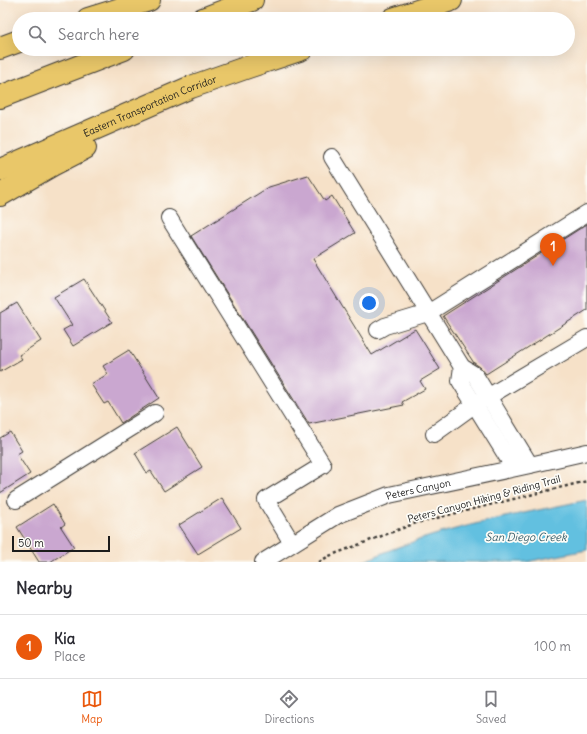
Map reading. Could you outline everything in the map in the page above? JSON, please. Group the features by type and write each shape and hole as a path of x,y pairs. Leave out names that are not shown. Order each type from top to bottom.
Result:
{"highway":[{"path":"110,12 149,0"},
{"path":"221,12 252,0"},
{"path":"414,12 451,0"},
{"path":"0,48 12,44"},
{"path":"0,97 106,56"},
{"name":"Eastern Transportation Corridor","path":"0,170 192,87 281,56"},
{"path":"0,194 52,165 248,67"}],"street":[{"path":"332,157 462,367 460,381 481,401 530,466"},
{"path":"378,330 385,326 428,313 587,213"},
{"path":"169,218 323,465 266,500 292,543"},
{"path":"434,434 481,401 587,338"},
{"path":"481,401 514,468"},
{"path":"16,500 155,413"},
{"name":"Peters Canyon","path":"263,562 338,515 390,495 514,468 530,466 587,452"}],"path":[{"name":"Peters Canyon Hiking & Riding Trail","path":"318,562 330,556 416,524 587,481"}],"water":[{"name":"San Diego Creek","path":"587,500 587,550 526,562 362,562 396,548 447,531"}],"building":[{"path":"308,175 325,201 332,196 355,233 313,259 372,355 415,329 440,369 420,381 425,389 402,402 404,405 309,424 191,236 269,187"},
{"path":"587,224 587,310 486,374 474,363 443,316"},
{"path":"84,279 112,322 73,346 63,330 72,325 54,297"},
{"path":"17,303 41,341 19,355 22,359 0,372 0,313"},
{"path":"129,350 159,398 121,423 108,402 104,404 91,384 108,374 103,366"},
{"path":"177,427 202,467 164,491 151,471 147,473 135,453"},
{"path":"10,432 22,451 17,454 30,474 0,493 0,438"},
{"path":"222,498 241,528 198,554 179,525"},
{"path":"53,504 65,524 61,527 74,547 50,562 39,562 17,527"}],"place":[{"name":"Kia","path":"553,266"}]}
